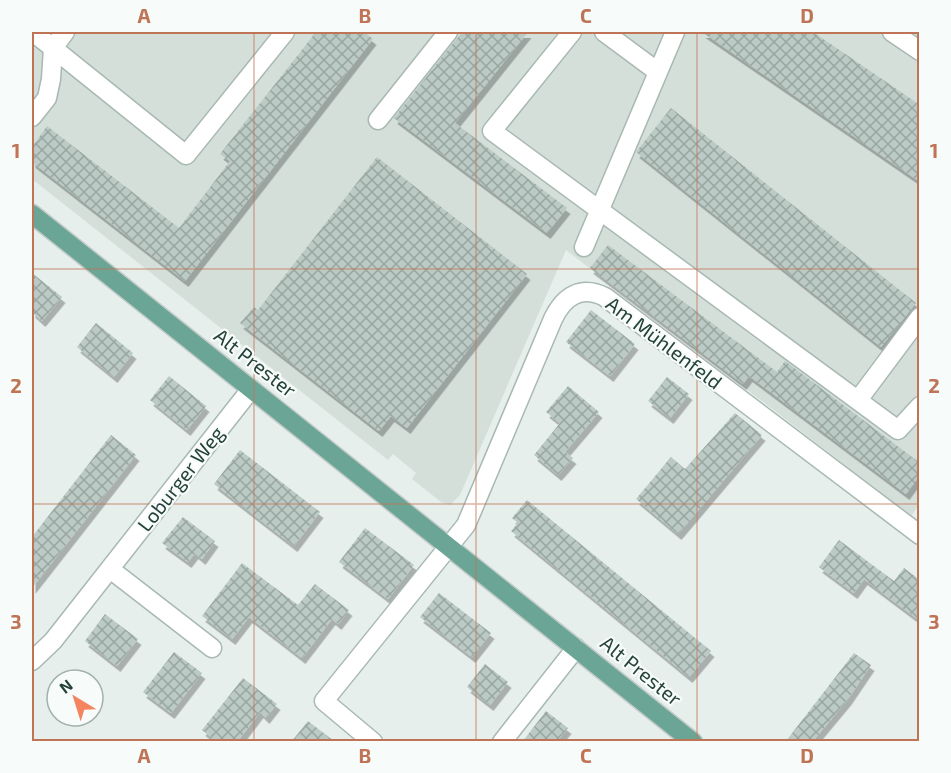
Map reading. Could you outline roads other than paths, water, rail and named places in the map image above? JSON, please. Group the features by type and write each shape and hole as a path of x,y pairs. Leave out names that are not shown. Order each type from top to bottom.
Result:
{"main road":[{"name":"Alt Prester","path":"33,218 450,546 693,741"}],"street":[{"path":"33,32 186,155 285,32"},
{"path":"32,117 47,98 52,48 65,32"},
{"path":"378,120 448,32"},
{"path":"572,32 492,131 898,430 920,406"},
{"path":"604,32 658,72"},
{"path":"584,247 675,32"},
{"path":"892,32 920,51"},
{"name":"Am Mühlenfeld","path":"450,546 467,523 560,306 572,295 589,291 605,297 920,535"},
{"path":"858,400 920,317"},
{"name":"Loburger Weg","path":"32,661 53,641 251,389"},
{"path":"373,741 324,701 450,546"},
{"path":"110,568 212,648"},
{"path":"502,741 576,648"}]}
